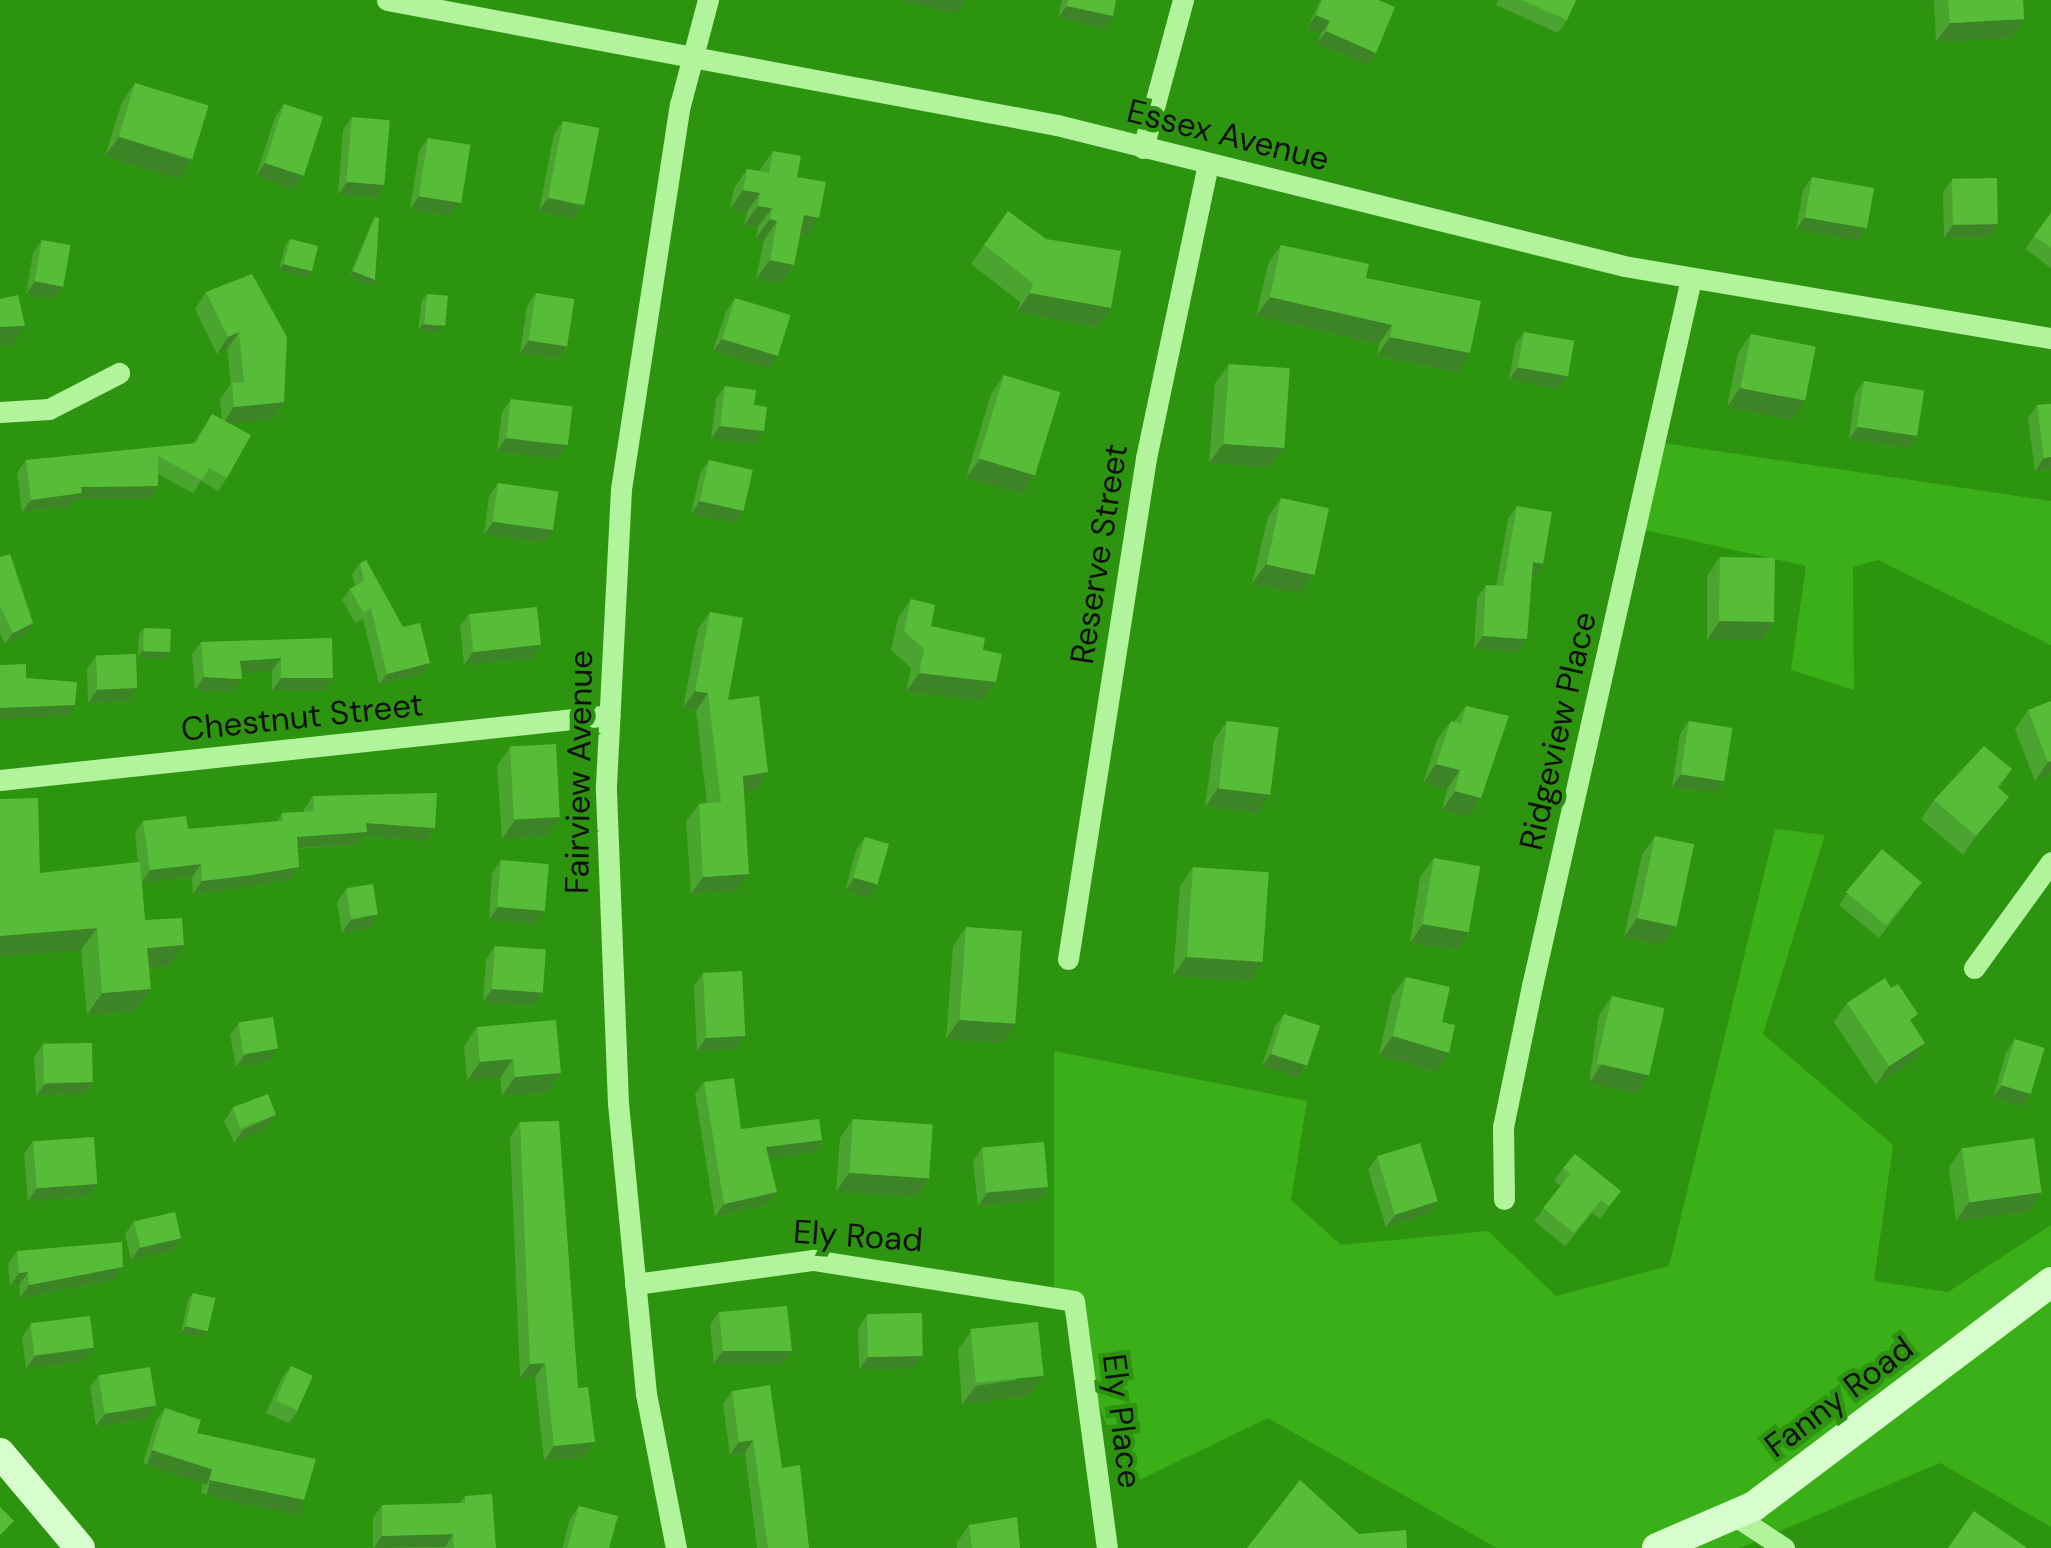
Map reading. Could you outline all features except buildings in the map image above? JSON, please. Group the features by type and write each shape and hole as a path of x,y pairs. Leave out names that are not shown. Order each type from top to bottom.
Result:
{"main road":[{"name":"Fanny Road","path":"1657,1548 1734,1514 2051,1282"},
{"path":"0,1453 80,1548"}],"street":[{"name":"Essex Avenue","path":"387,0 694,55 1143,148 1423,220 1691,278 2051,338"},
{"name":"Fairview Avenue","path":"676,1548 646,1394 618,1104 610,715 622,488 694,55 708,0"},
{"path":"1143,148 1183,0"},
{"name":"Reserve Street","path":"1068,959 1146,458 1208,163"},
{"name":"Ridgeview Place","path":"1504,1199 1503,1127 1691,278"},
{"path":"0,412 49,409 119,373"},
{"name":"Chestnut Street","path":"0,780 610,715"},
{"path":"1974,968 2051,862"},
{"name":"Ely Road","path":"635,1284 813,1260 1074,1301"},
{"name":"Ely Place","path":"1074,1301 1107,1548"},
{"path":"1734,1514 1784,1548"}],"green space":[{"path":"1657,442 2051,501 2051,645 1878,560 1853,567 1854,690 1791,670 1806,566 1636,528"},
{"path":"1775,829 1825,835 1763,1034 1893,1145 1874,1281 1948,1292 2051,1225 2051,1527 1940,1463 1740,1548 1497,1548 1268,1418 1129,1485 1054,1285 1054,1051 1307,1101 1291,1200 1341,1245 1488,1231 1556,1296 1669,1266"}]}
